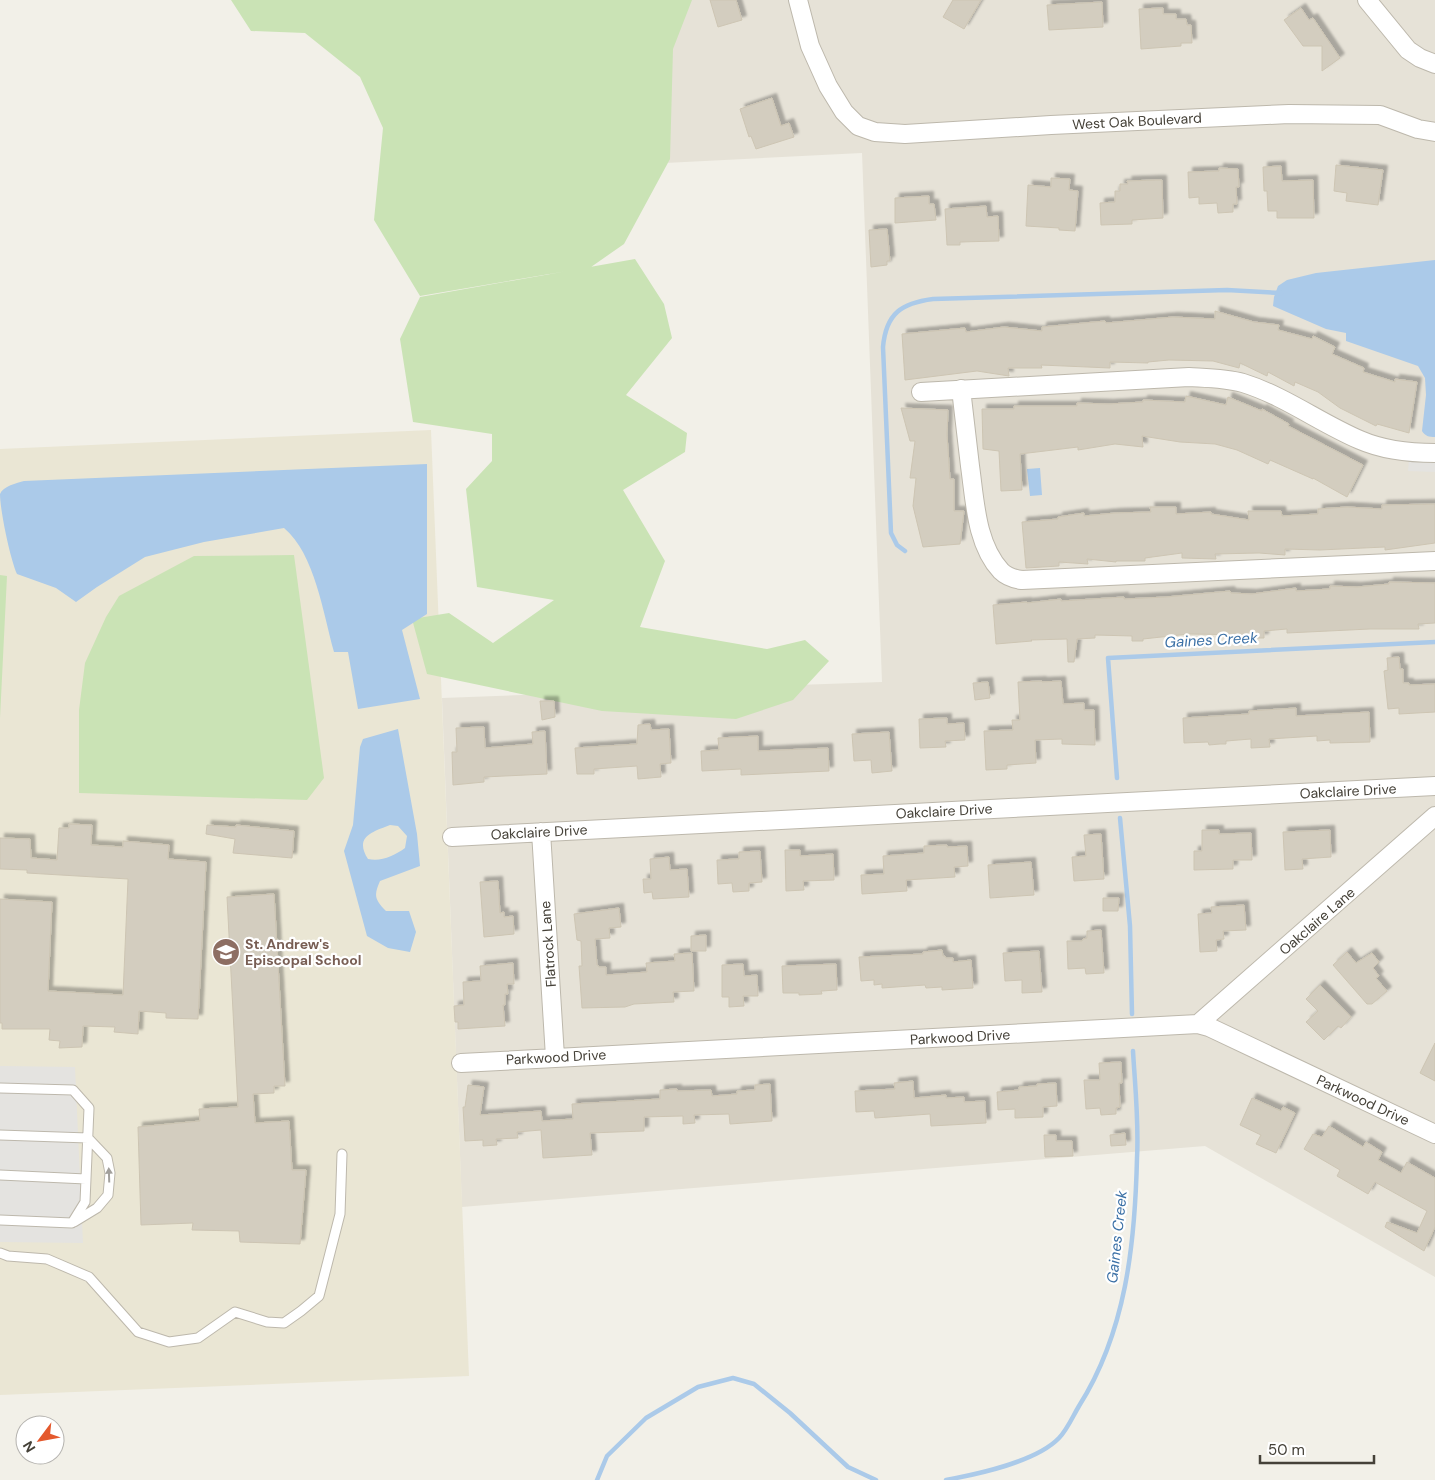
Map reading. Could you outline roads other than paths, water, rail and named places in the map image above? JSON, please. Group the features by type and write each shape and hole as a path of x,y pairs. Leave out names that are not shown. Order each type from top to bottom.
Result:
{"street":[{"name":"West Oak Boulevard","path":"798,0 810,46 828,86 844,112 858,126 875,132 905,134 1289,114 1380,115 1418,129 1435,132"},
{"path":"1368,0 1408,50 1420,58 1435,64"},
{"path":"922,392 1180,378 1213,378 1241,382 1268,392 1335,429 1372,444 1392,450 1435,453"},
{"path":"961,390 980,530 995,564 1003,573 1011,578 1022,580 1435,560"},
{"name":"Oakclaire Drive","path":"452,837 1435,786"},
{"name":"Oakclaire Lane","path":"1198,1024 1435,816"},
{"name":"Flatrock Lane","path":"541,832 555,1057"},
{"name":"Parkwood Drive","path":"461,1063 1198,1024 1209,1027 1435,1134"}],"lane":[{"path":"0,1088 73,1090 89,1108 85,1202 72,1223"},
{"path":"0,1134 88,1138 107,1158 110,1173 108,1194 97,1208 72,1223 0,1220"},
{"path":"0,1253 8,1256 48,1259 89,1277 138,1332 169,1342 198,1338 235,1312 267,1322 284,1323 302,1311 318,1296 340,1214 342,1154"},
{"path":"0,1175 86,1179"}],"water":[{"path":"1435,260 1435,437 1427,436 1422,431 1426,395 1425,378 1418,366 1346,341 1346,333 1326,329 1273,306 1278,286 1287,280 1316,273"},
{"path":"427,464 427,614 402,630 420,699 358,709 348,652 334,652 322,602 311,568 295,539 284,528 204,542 145,557 76,602 56,588 17,574 0,501 0,494 4,489 24,481"},
{"path":"1040,468 1042,495 1030,496 1027,469"},
{"path":"398,729 417,834 420,866 380,881 376,897 386,911 409,911 416,932 410,952 388,948 367,936 344,851 353,825 360,747 363,739","holes":["390,825 398,826 407,836 405,848 387,858 378,860 368,859 363,845 367,836"]}],"waterway":[{"path":"905,551 897,545 891,533 883,347 885,335 892,318 904,307 933,299 1227,290 1281,293"},
{"name":"Gaines Creek","path":"1117,778 1108,658 1435,642"},
{"name":"Gaines Creek","path":"1120,818 1130,926 1132,1014"},
{"name":"Gaines Creek","path":"946,1480 1006,1466 1036,1454 1049,1446 1065,1431 1095,1378 1108,1348 1117,1318 1125,1286 1134,1223 1137,1145 1133,1051"},
{"name":"Gaines Creek","path":"597,1480 607,1456 646,1418 698,1387 733,1378 754,1384 790,1413 848,1467 876,1480"}],"place":[{"name":"St. Andrew's Episcopal School","path":"226,952"}]}
